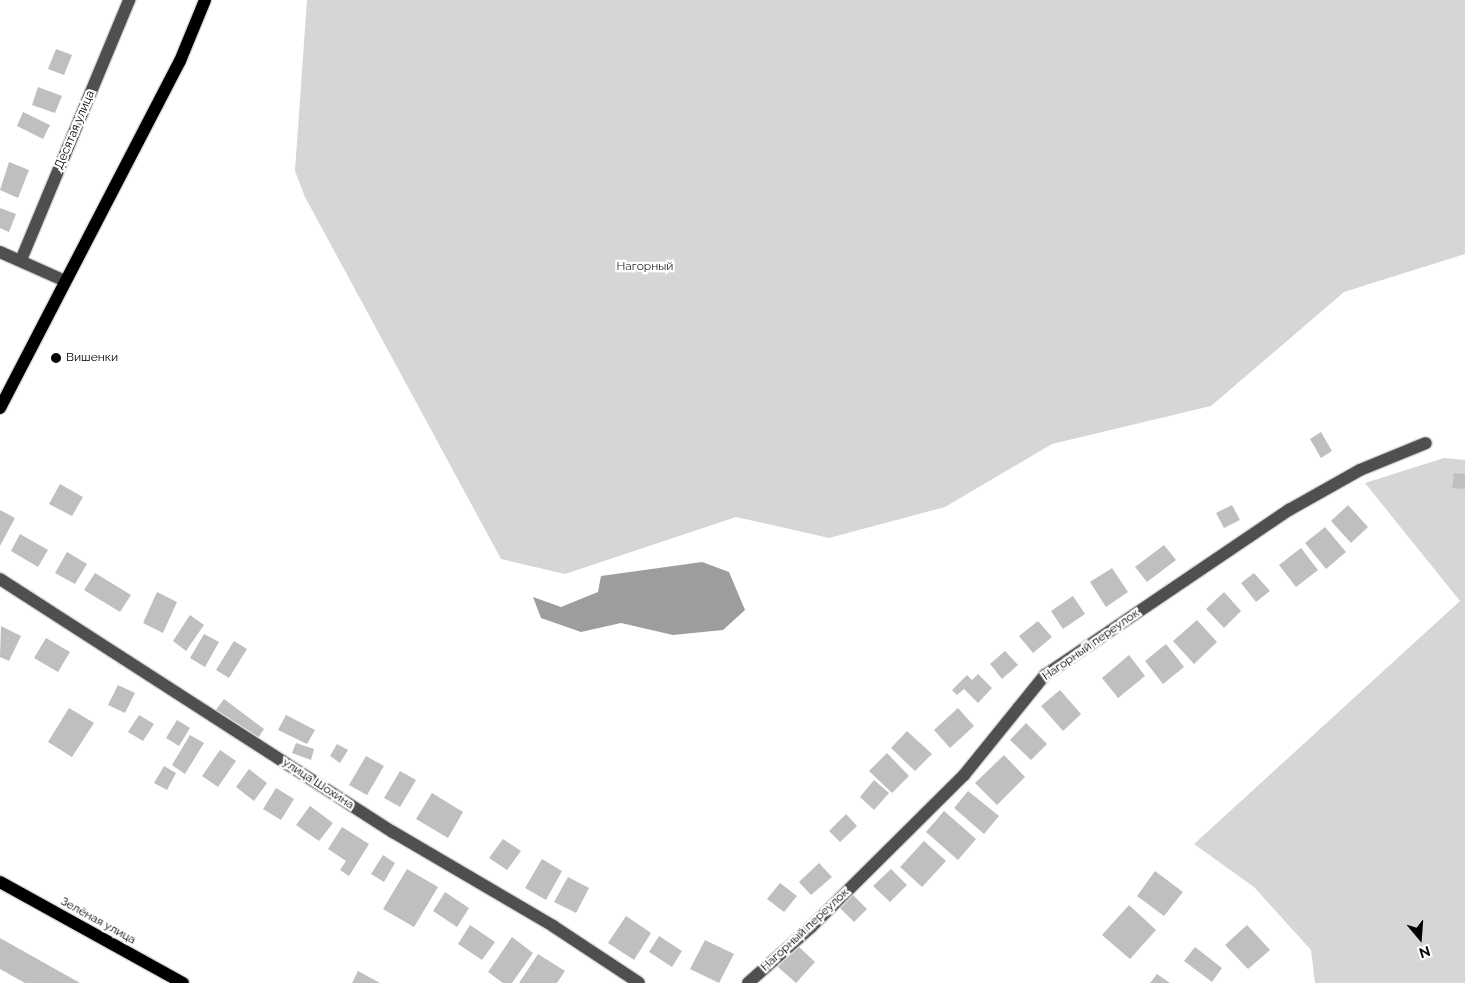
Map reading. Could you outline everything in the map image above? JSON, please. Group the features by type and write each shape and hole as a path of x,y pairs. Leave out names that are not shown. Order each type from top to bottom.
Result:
{"main road":[{"path":"0,408 180,61 204,0"},
{"name":"Зелёная улица","path":"0,882 182,983"}],"street":[{"name":"Десятая улица","path":"21,260 129,0"},
{"path":"0,252 65,281"},
{"name":"Нагорный переулок","path":"748,983 811,927 964,775 1045,675 1289,510 1360,470 1426,443"},
{"name":"улица Шохина","path":"0,579 394,832 553,926 639,983"}],"green space":[{"name":"Нагорный","path":"307,0 1465,0 1465,254 1344,292 1211,406 1052,444 945,507 829,538 736,517 565,574 501,559 305,197 295,171"},
{"path":"1444,458 1465,460 1465,983 1315,983 1311,950 1254,887 1194,844 1460,601 1365,483"}],"shaded area":[{"path":"702,562 729,572 745,610 723,630 673,635 621,623 581,632 541,618 533,597 561,607 598,592 601,576"}],"building":[{"path":"56,49 72,55 64,75 48,69"},
{"path":"38,87 62,96 55,113 32,105"},
{"path":"23,112 50,125 43,139 17,126"},
{"path":"9,162 29,170 18,198 0,190"},
{"path":"0,208 16,214 9,232 0,228"},
{"path":"1321,432 1332,451 1321,458 1310,439"},
{"path":"1454,473 1465,474 1465,489 1452,488"},
{"path":"60,484 83,497 72,516 49,504"},
{"path":"1232,505 1240,520 1224,528 1216,513"},
{"path":"1348,505 1368,527 1351,543 1331,521"},
{"path":"0,510 15,518 0,546"},
{"path":"1325,527 1346,552 1326,569 1305,543"},
{"path":"20,534 48,550 38,567 11,551"},
{"path":"1164,545 1176,560 1147,582 1135,567"},
{"path":"1301,548 1318,570 1296,587 1279,565"},
{"path":"67,552 87,564 75,584 55,573"},
{"path":"1112,568 1128,592 1106,607 1090,582"},
{"path":"95,573 131,595 120,612 84,590"},
{"path":"1254,573 1270,591 1256,602 1241,583"},
{"path":"157,592 177,602 163,633 143,623"},
{"path":"1224,592 1241,611 1224,628 1206,609"},
{"path":"1073,596 1085,614 1063,629 1051,611"},
{"path":"190,615 204,625 186,651 173,641"},
{"path":"1197,620 1217,642 1194,664 1173,641"},
{"path":"1038,621 1052,637 1033,653 1019,636"},
{"path":"1,626 21,636 9,661 0,657"},
{"path":"204,634 219,642 205,667 190,658"},
{"path":"46,638 70,652 58,672 34,658"},
{"path":"234,641 247,649 229,678 216,670"},
{"path":"1166,644 1184,667 1163,684 1145,661"},
{"path":"1005,651 1018,665 1002,679 990,664"},
{"path":"1129,655 1145,676 1118,698 1102,678"},
{"path":"978,674 992,688 978,703 964,689 957,695 952,690 967,675 972,680"},
{"path":"118,685 135,693 125,713 108,705"},
{"path":"1060,690 1081,714 1063,731 1041,706"},
{"path":"224,699 264,729 256,741 215,711"},
{"path":"69,708 94,723 72,757 48,742"},
{"path":"958,708 974,726 950,748 934,730"},
{"path":"139,715 154,724 143,741 128,732"},
{"path":"286,715 315,730 307,744 278,730"},
{"path":"177,720 190,728 179,746 166,738"},
{"path":"1026,723 1047,744 1031,760 1010,740"},
{"path":"907,731 932,754 915,771 891,748"},
{"path":"190,735 204,743 185,774 172,765"},
{"path":"296,743 314,749 311,760 292,753"},
{"path":"337,744 348,750 340,763 330,756"},
{"path":"220,750 236,761 218,787 202,776"},
{"path":"887,753 909,776 892,793 869,771"},
{"path":"1004,755 1025,777 997,805 975,783"},
{"path":"366,756 384,766 367,795 349,785"},
{"path":"164,766 176,773 167,790 154,783"},
{"path":"249,769 267,783 254,801 236,787"},
{"path":"400,771 416,780 400,807 384,798"},
{"path":"874,780 889,793 874,810 860,797"},
{"path":"276,788 294,799 281,820 263,809"},
{"path":"968,791 999,816 984,834 954,808"},
{"path":"432,793 463,812 448,838 416,819"},
{"path":"310,806 333,823 319,841 296,825"},
{"path":"944,811 976,839 958,860 926,832"},
{"path":"846,814 857,826 840,842 829,831"},
{"path":"342,827 369,844 349,876 340,870 346,861 328,849"},
{"path":"503,839 521,851 507,870 489,858"},
{"path":"924,841 946,861 922,887 900,867"},
{"path":"383,855 395,863 384,882 371,874"},
{"path":"542,859 562,871 546,900 525,888"},
{"path":"819,863 832,877 811,895 799,882"},
{"path":"407,869 438,887 414,927 383,909"},
{"path":"891,869 907,885 890,902 873,886"},
{"path":"1155,871 1183,892 1164,916 1137,896"},
{"path":"568,877 589,888 576,913 554,902"},
{"path":"780,883 797,896 784,912 767,899"},
{"path":"445,892 469,908 457,927 433,911"},
{"path":"852,894 867,909 854,922 839,907"},
{"path":"1129,905 1156,930 1130,959 1102,935"},
{"path":"626,916 651,933 634,960 608,943"},
{"path":"470,925 495,942 482,960 458,944"},
{"path":"1247,925 1270,950 1248,969 1225,945"},
{"path":"659,936 682,951 672,967 649,952"},
{"path":"512,937 533,953 512,983 503,983 488,972"},
{"path":"0,938 80,983 25,983 0,969"},
{"path":"705,940 734,954 719,983 690,969"},
{"path":"798,946 815,962 796,983 778,967"},
{"path":"1195,947 1222,968 1212,982 1184,961"},
{"path":"538,954 565,971 557,983 519,983"},
{"path":"358,971 380,983 352,983"},
{"path":"1157,974 1170,983 1150,983"}],"place":[{"name":"Вишенки","path":"56,358"}]}
